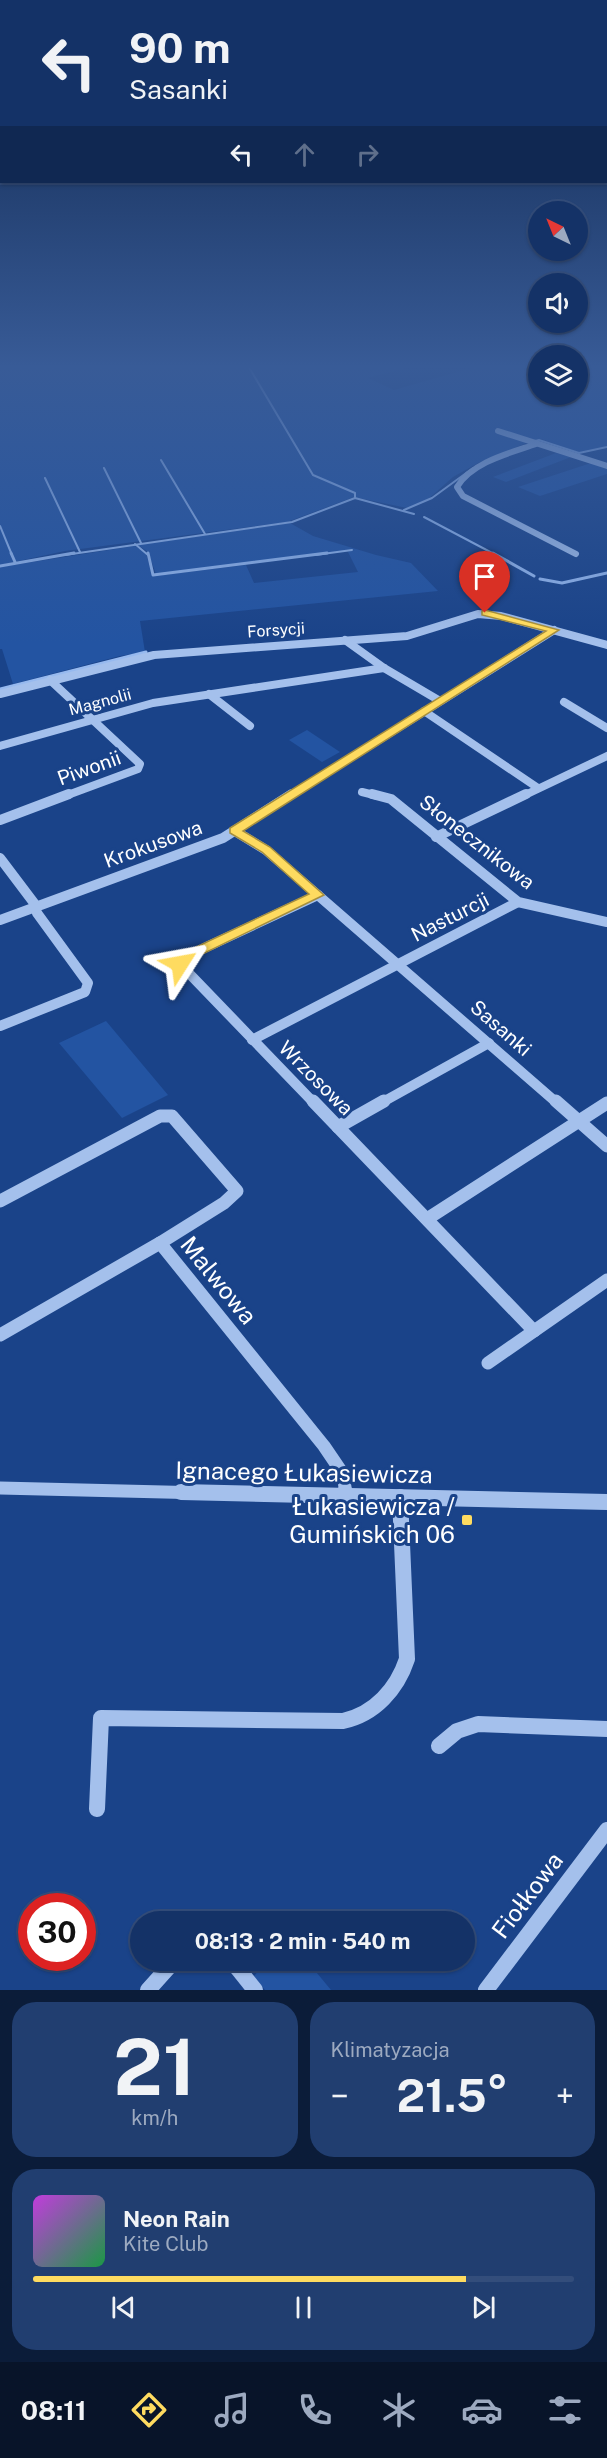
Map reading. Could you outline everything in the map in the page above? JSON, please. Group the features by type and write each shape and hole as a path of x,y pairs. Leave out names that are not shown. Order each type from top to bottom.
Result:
{"street":[{"path":"505,457 479,468 460,480 457,487 463,496 576,554"},
{"path":"578,457 607,466"},
{"name":"Forsycji","path":"0,694 167,653 407,636 485,613 607,645"},
{"name":"Krokusowa","path":"0,920 198,849 235,831 554,630"},
{"path":"345,640 384,668 440,701"},
{"name":"Magnolii","path":"0,746 153,703 384,668"},
{"name":"Piwonii","path":"0,820 138,769 140,764 50,680"},
{"path":"209,694 250,726"},
{"path":"564,702 607,728"},
{"path":"424,711 538,789"},
{"path":"436,837 607,756"},
{"name":"Słonecznikowa","path":"362,792 392,799 519,902 607,922"},
{"name":"Sasanki","path":"235,831 266,850 607,1146"},
{"path":"0,858 34,903 35,908 88,983 88,988 79,994 0,1026"},
{"name":"Wrzosowa","path":"318,895 185,957 180,962 181,967 534,1331"},
{"name":"Nasturcji","path":"398,964 519,902"},
{"path":"252,1040 398,964"},
{"path":"338,1127 489,1043"},
{"path":"427,1219 607,1103"},
{"path":"0,1201 160,1116 172,1116 237,1191 224,1203 160,1243"},
{"name":"Malwowa","path":"0,1335 160,1243 324,1446 343,1474 346,1496"},
{"path":"488,1363 607,1280"},
{"name":"Ignacego Łukasiewicza","path":"0,1488 607,1502"},
{"path":"97,1809 101,1718 343,1721 353,1720 370,1711 401,1677 407,1659 400,1497"},
{"path":"440,1746 457,1731 478,1724 607,1729"},
{"name":"Fiołkowa","path":"486,1990 607,1830"},
{"path":"148,1990 165,1971"},
{"path":"240,1971 255,1990"}],"shaded area":[{"path":"0,457 493,457 453,477 426,501 407,508 354,497 287,522 65,551 0,565"},
{"path":"546,457 571,457 506,482 493,477"},
{"path":"591,463 607,469 607,474 540,496 518,487"},
{"path":"290,523 313,536 411,563 438,591 140,621 145,652 120,656 13,684 2,649 0,649 0,567 135,546 146,553 152,575 155,576 246,565 254,583 358,572 348,552 354,550 352,550 156,574 148,552 138,545"},
{"path":"307,730 340,752 322,762 289,740"},
{"path":"106,1021 168,1095 122,1118 59,1043"},
{"path":"258,1971 315,1971 331,1990 265,1990 254,1976"}],"waterway":[{"path":"302,457 313,475 355,493 355,498"},
{"path":"161,460 205,534"},
{"path":"104,468 141,543"},
{"path":"404,510 432,498 473,468"},
{"path":"45,478 80,552"},
{"path":"136,545 292,522 355,498"},
{"path":"355,498 414,514"},
{"path":"424,517 496,555"},
{"path":"0,526 12,555"},
{"path":"65,555 136,545"},
{"path":"136,545 148,555"},
{"path":"315,555 352,550"},
{"path":"11,553 15,562"},
{"path":"0,566 74,553"},
{"path":"148,553 153,575 327,553"},
{"path":"493,553 534,576"},
{"path":"540,579 562,583 607,573"},
{"path":"0,689 146,652"}],"place":[{"name":"Łukasiewicza / Gumińskich 06","path":"467,1520"}],"route":[{"path":"180,964 185,957 318,895 266,850 235,831 554,630 485,613"}]}
